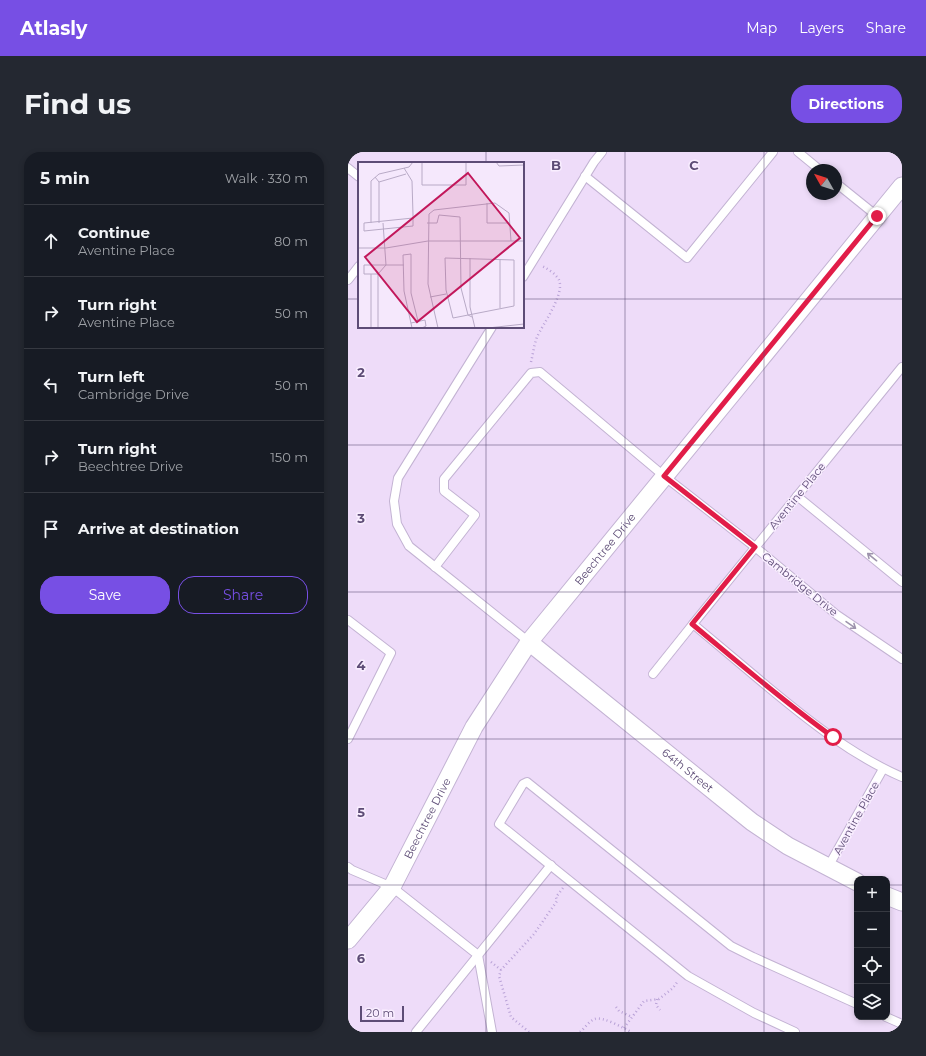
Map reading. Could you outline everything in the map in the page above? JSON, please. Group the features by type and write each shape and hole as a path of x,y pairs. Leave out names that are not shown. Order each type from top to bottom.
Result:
{"street":[{"name":"Beechtree Drive","path":"348,940 392,887 474,727 529,642 902,186"},
{"name":"64th Street","path":"529,642 752,822 788,846 854,880"},
{"path":"890,897 902,902"}],"lane":[{"path":"524,275 594,162 602,152"},
{"path":"586,176 687,258 773,152"},
{"path":"798,152 813,164"},
{"path":"348,168 358,176"},
{"path":"842,188 877,216"},
{"path":"348,280 358,267"},
{"path":"491,328 398,478 394,501 397,524 408,546 529,642"},
{"name":"Aventine Place","path":"653,674 692,624 902,367"},
{"name":"Cambridge Drive","path":"532,373 540,372 664,476 755,547 837,615 902,659"},
{"path":"435,567 475,515 444,491 444,479 532,373"},
{"path":"797,496 902,582"},
{"path":"348,739 391,653 349,623"},
{"name":"Aventine Place","path":"692,624 807,718 883,769 902,777"},
{"name":"Aventine Place","path":"828,867 883,769"},
{"path":"795,1032 754,1013 684,973 499,824 523,784 527,782 731,946 854,1003"},
{"path":"416,1032 551,865"},
{"path":"348,867 392,887 478,955 492,1032"},
{"path":"890,1019 902,1024 899,1032"}],"path":[{"path":"532,373 531,364 536,338 555,305 561,286 559,278 550,270 533,261"},
{"path":"529,1032 511,1017 499,976 501,970 534,934 557,901 556,897 569,880"},
{"path":"624,1028 644,1001 659,999 673,988 684,973"},
{"path":"657,999 656,1005 660,1010"},
{"path":"616,1007 619,1011 632,1017"},
{"path":"580,1032 594,1019 600,1018 631,1032"}],"shaded area":[{"path":"348,152 902,152 902,1032 348,1032"}],"route":[{"path":"833,737 782,699 692,624 755,547 664,476 877,216"}]}
